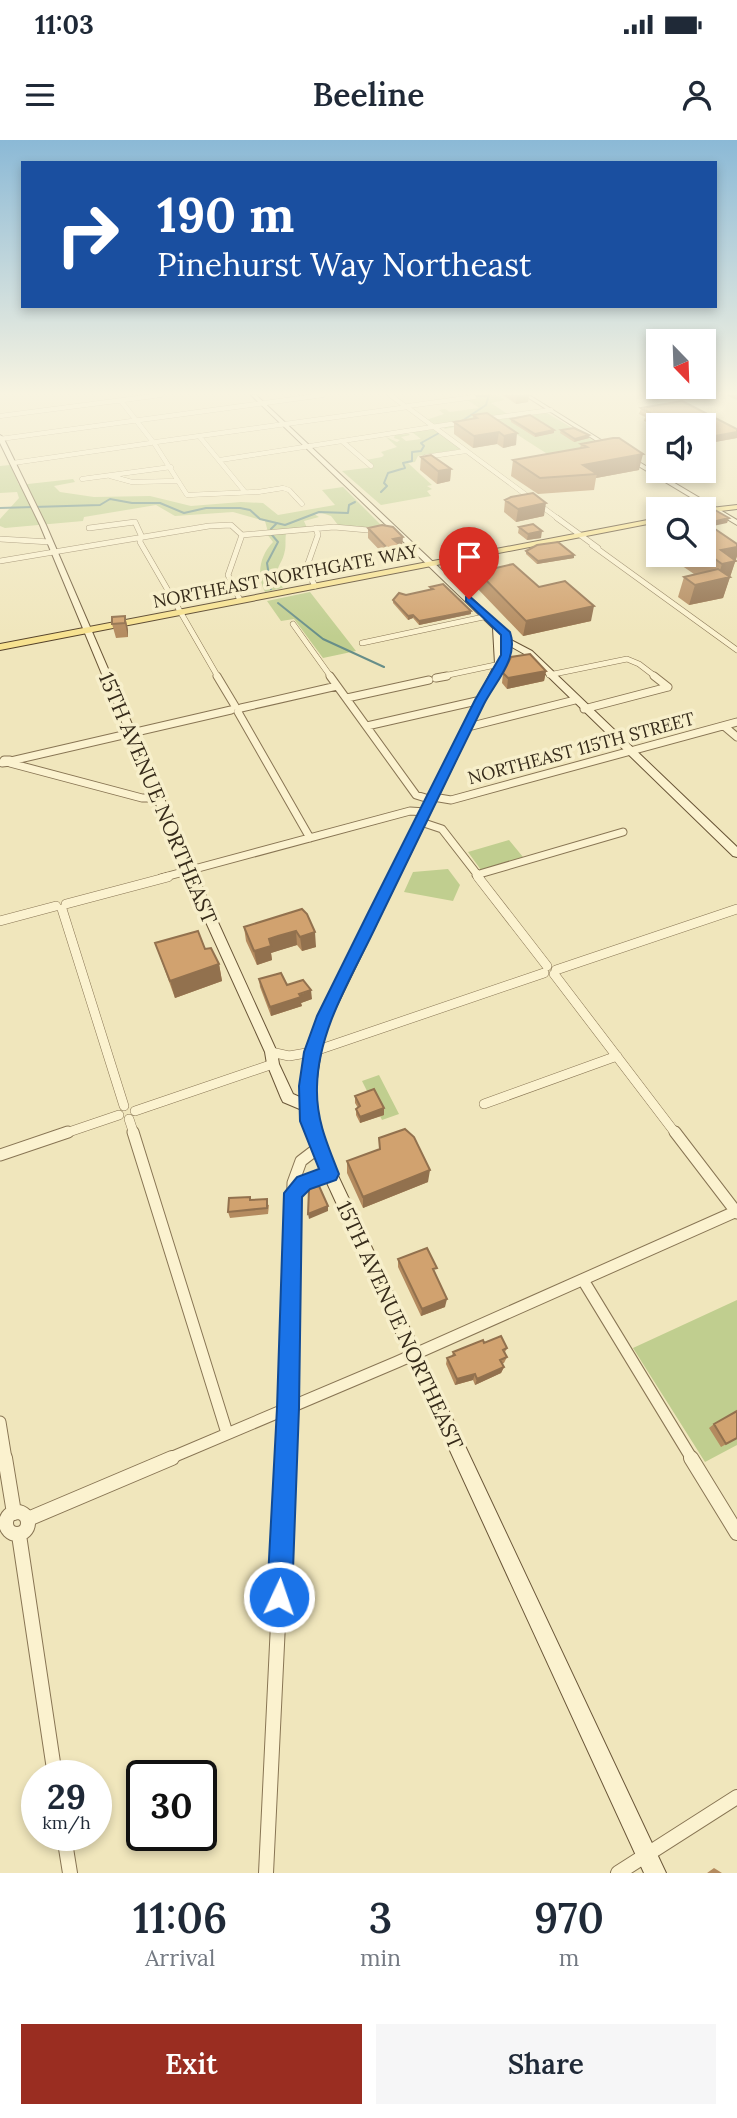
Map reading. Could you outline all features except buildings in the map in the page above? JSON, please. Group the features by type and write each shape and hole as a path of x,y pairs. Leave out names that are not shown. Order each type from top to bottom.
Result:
{"main road":[{"name":"15TH AVENUE NORTHEAST","path":"20,476 288,1098 308,1106 309,1121 318,1148 651,1864"},
{"path":"308,1106 312,1052 325,1016 499,664 505,658 506,634 340,476"},
{"path":"661,476 737,520"},
{"path":"717,509 737,505"},
{"name":"NORTHEAST NORTHGATE WAY","path":"0,647 646,522"},
{"path":"505,644 537,664"},
{"path":"505,644 529,653 537,664 737,853"}],"street":[{"path":"82,479 110,476 113,480 122,482 177,481"},
{"path":"175,476 187,495 283,488 302,504"},
{"path":"232,476 245,492"},
{"path":"500,476 737,650"},
{"path":"89,528 135,522 141,535 140,542 310,838"},
{"path":"0,561 227,524 236,528 242,536"},
{"path":"242,536 338,527 398,531"},
{"path":"315,586 306,569 318,535 316,528"},
{"path":"240,600 231,586 228,572 242,536"},
{"path":"0,539 50,542"},
{"path":"362,643 488,617"},
{"path":"293,624 416,795 433,799"},
{"path":"347,698 527,658"},
{"path":"549,675 622,658 630,659 668,687 584,709"},
{"path":"4,762 337,686"},
{"path":"367,726 481,700"},
{"path":"468,727 575,700"},
{"name":"NORTHEAST 115TH STREET","path":"433,799 451,800 737,722"},
{"path":"724,726 737,737"},
{"path":"4,762 142,797 158,798"},
{"path":"0,921 62,907 410,811 440,827 736,1212 414,1355 28,1519"},
{"path":"476,875 623,832"},
{"path":"62,907 227,1433"},
{"path":"0,1155 127,1113 272,1058 312,1052 737,909"},
{"path":"484,1104 617,1056"},
{"path":"266,1873 288,1408 293,1193 296,1171 301,1161 318,1148"},
{"path":"293,1193 303,1183 330,1174"},
{"path":"583,1280 737,1533"},
{"path":"0,1422 15,1513"},
{"path":"8,1531 25,1529 28,1519 24,1512 15,1513 9,1518 8,1531 52,1760"},
{"path":"618,1873 651,1864 737,1797"},
{"path":"66,1851 70,1873"}],"green space":[{"path":"0,476 15,476 19,485 73,479 75,482 54,486 60,492 94,497 150,496 191,506 263,503 278,515 335,505 322,490 343,487 385,529 338,525 331,516 319,512 314,514 319,517 304,521 307,528 268,532 265,521 233,512 175,516 156,505 84,517 83,521 5,528 0,526 0,519 19,498 17,492 0,493"},
{"path":"348,476 422,476 432,485 427,486 432,489 427,491 431,496 381,505"},
{"path":"286,533 284,556 277,572 283,588 265,592 260,572 265,553 273,542 267,534"},
{"path":"310,592 356,651 323,658 294,619 281,621 267,601"},
{"path":"509,840 523,857 481,870 468,852"},
{"path":"448,869 460,885 453,901 404,892 413,872"},
{"path":"379,1075 399,1114 382,1120 380,1116 383,1114 374,1096 370,1097 362,1081"},
{"path":"737,1300 737,1445 705,1462 633,1348"}],"waterway":[{"path":"381,492 387,486 384,483 387,476"},
{"path":"0,508 100,505 110,499 132,503 160,503 184,513 206,508 240,508 250,510 260,519 277,523"},
{"path":"277,523 285,525 319,512 348,513 349,505 355,502"},
{"path":"271,529 277,523"},
{"path":"271,589 267,563 278,542 272,535"},
{"path":"278,603 323,639 384,667"}],"route":[{"path":"279,1597 288,1408 293,1193 303,1183 330,1174 309,1121 308,1086 312,1052 325,1016 375,913 499,664 507,655 506,634 469,599"}]}
